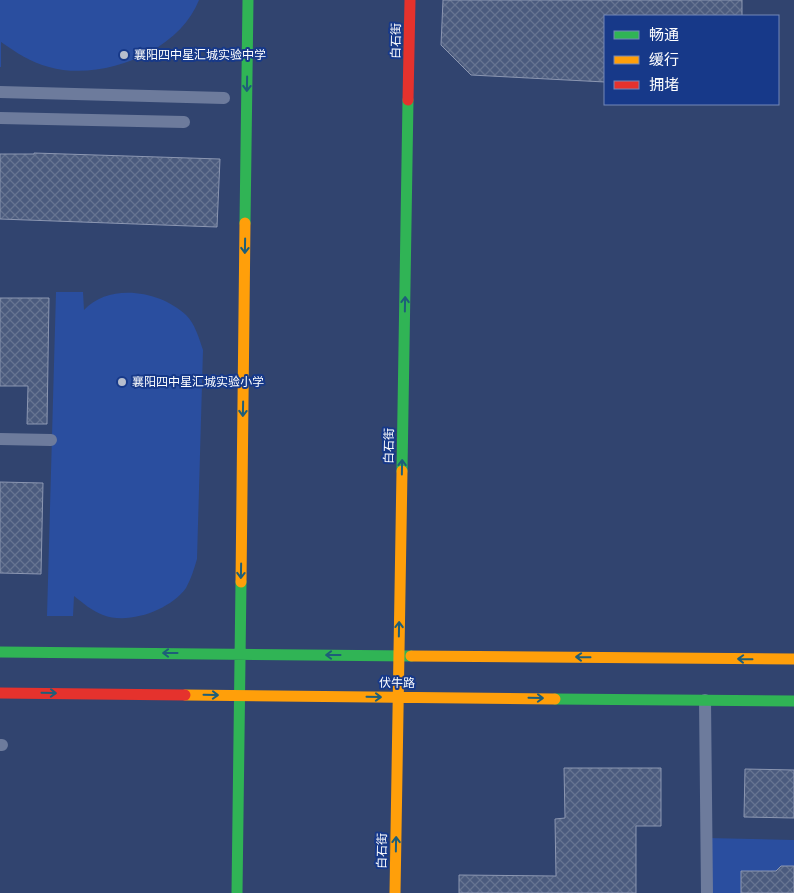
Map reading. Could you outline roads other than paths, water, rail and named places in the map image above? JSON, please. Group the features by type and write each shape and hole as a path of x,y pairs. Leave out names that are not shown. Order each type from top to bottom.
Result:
{"street":[{"path":"237,893 248,0"},
{"name":"白石街","path":"395,893 410,0"},
{"path":"0,652 794,659"},
{"name":"伏牛路","path":"0,693 794,701"}],"lane":[{"path":"0,92 224,98"},
{"path":"0,118 184,122"},
{"path":"0,439 51,440"},
{"path":"705,700 707,893"}],"place":[{"name":"襄阳四中星汇城实验中学","path":"124,55"},
{"name":"襄阳四中星汇城实验小学","path":"122,382"}]}
